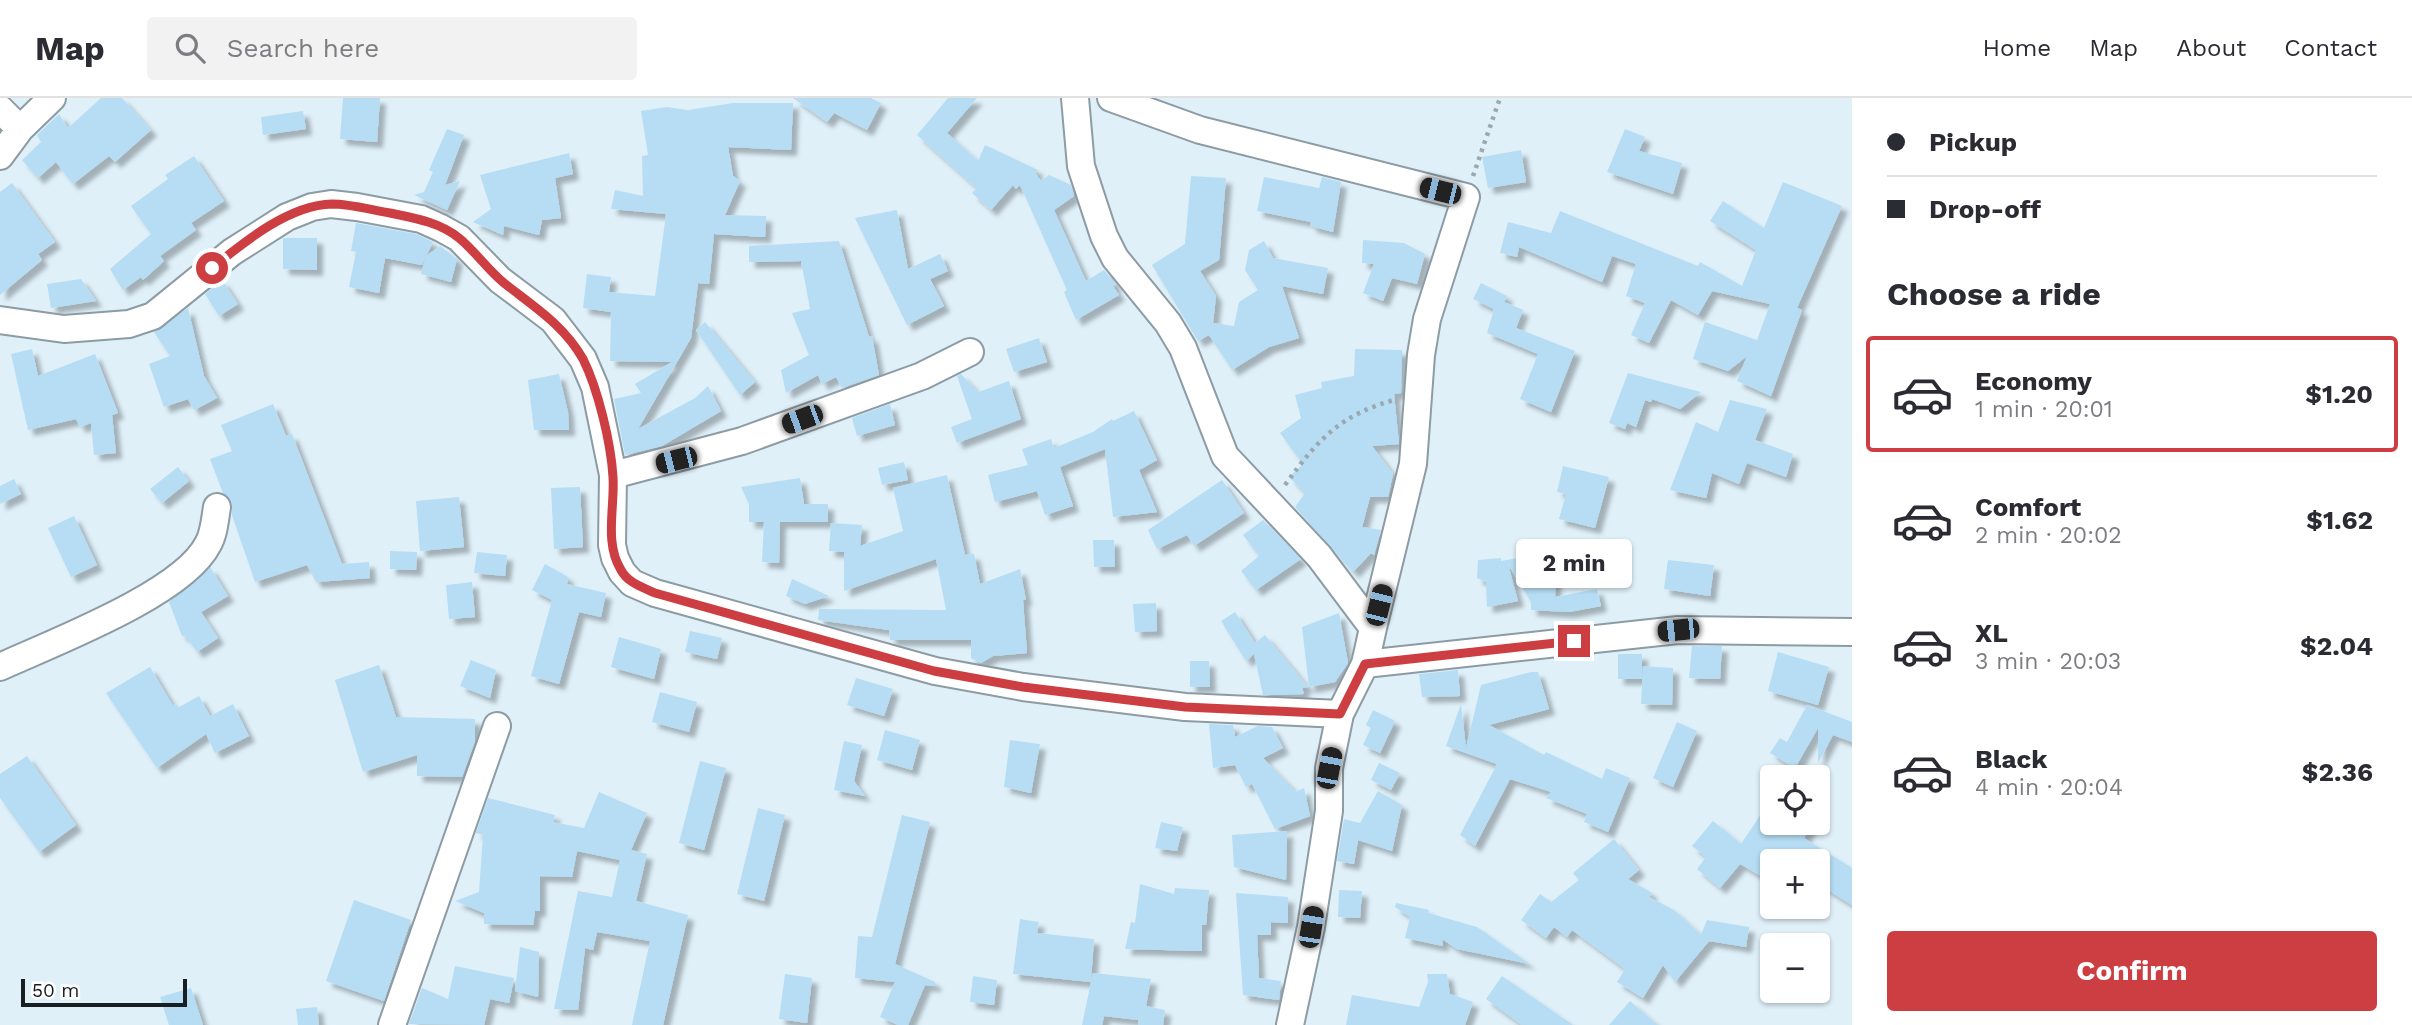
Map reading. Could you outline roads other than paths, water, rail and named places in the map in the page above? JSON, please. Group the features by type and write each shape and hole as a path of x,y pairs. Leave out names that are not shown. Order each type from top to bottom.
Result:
{"street":[{"path":"0,156 20,129 52,98"},
{"path":"1075,98 1081,166 1104,236 1115,258 1168,323 1183,348 1226,456 1319,556 1373,628"},
{"path":"1111,98 1200,130 1466,197 1427,319 1413,464 1365,664 1340,714 1329,768 1328,811 1311,927 1290,1025"},
{"path":"0,109 20,129"},
{"path":"0,320 64,329 129,324 153,316 232,252 287,218 312,207 331,204 421,219 459,238 500,280 536,306 566,335 583,359 595,387 613,475 612,545 622,572 632,583 655,593 934,671 1023,687 1185,707 1340,714"},
{"path":"613,475 742,441 922,376 970,352"},
{"path":"0,667 159,591 195,562 209,544 217,508"},
{"path":"1365,664 1678,630 1852,632"},
{"path":"392,1025 496,726"}]}
